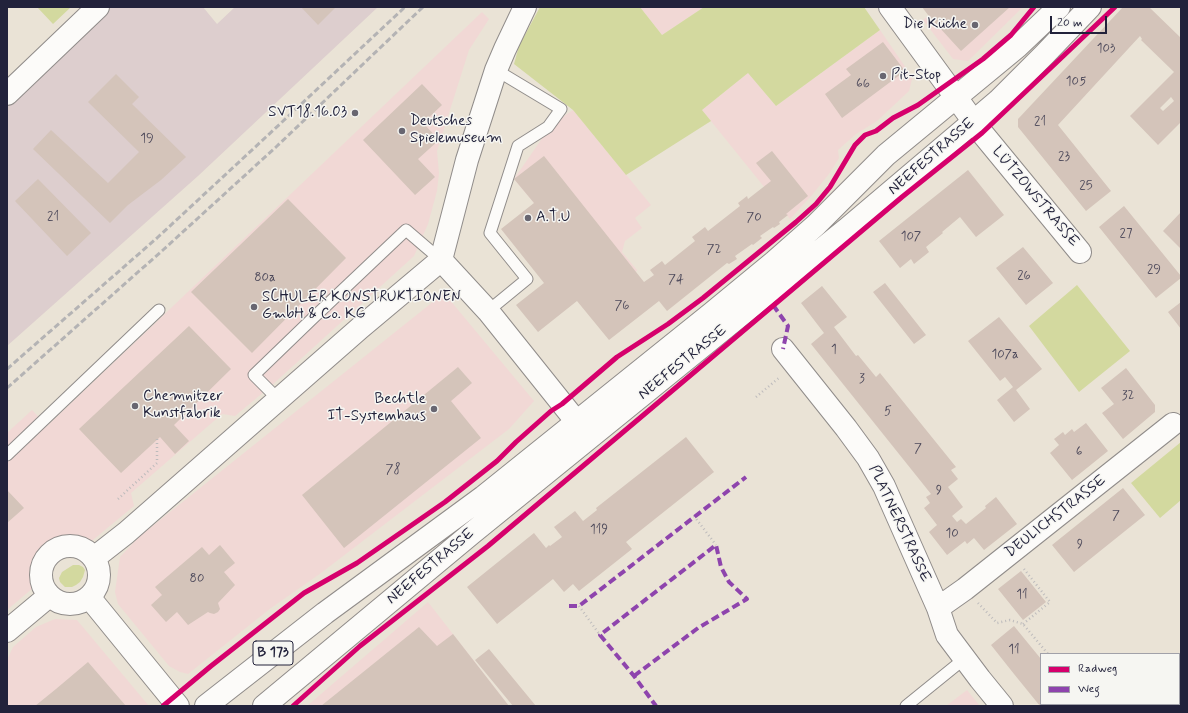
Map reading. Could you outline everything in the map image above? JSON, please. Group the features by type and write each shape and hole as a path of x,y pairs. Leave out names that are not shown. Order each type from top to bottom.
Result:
{"street":[{"path":"7,94 98,7"},
{"path":"94,558 126,533 441,260 467,160 496,70 525,7"},
{"name":"LÜTZOWSTRASSE","path":"890,7 973,122 1080,252"},
{"name":"NEEFESTRASSE","path":"206,706 324,613 483,497 712,313 816,225 886,155 1017,47 1059,7"},
{"name":"NEEFESTRASSE","path":"264,706 439,560 842,233 998,100 1090,7"},
{"path":"441,260 488,311 576,421"},
{"name":"PLATNERSTRASSE","path":"790,357 868,458 884,486 938,608 946,635 1002,706"},
{"name":"DEULICHSTRASSE","path":"938,608 965,589 1173,424"},
{"path":"74,546 85,550 94,558 99,568 99,579 96,589 90,597 82,602 64,604 49,596 42,585 40,574 44,562 51,552 62,547 74,546"},
{"path":"7,631 49,596"},
{"path":"90,597 178,706"}],"lane":[{"path":"488,311 527,279 490,234 518,146 548,127 561,109 496,70"},
{"path":"278,400 254,375 406,230 441,260"},
{"path":"7,455 159,310"},
{"path":"906,706 964,659"}],"path":[{"path":"756,397 790,357"},
{"path":"118,499 158,463 157,439"},
{"path":"694,516 716,544"},
{"path":"1011,552 1050,602 1023,624"},
{"path":"965,589 997,623 1010,620 1023,624 1047,653"},
{"path":"579,606 600,635"}],"shaded area":[{"path":"109,7 203,7 217,24 235,7 378,7 198,176 7,346 7,105"},
{"path":"640,7 704,7 662,35"},
{"path":"939,7 1023,7 968,61 953,59 923,20"},
{"path":"482,12 489,19 469,50 437,151 439,173 437,191 428,224 414,256 271,386 235,416 222,414 131,493 134,506 88,544 69,538 51,540 37,554 29,572 33,588 7,610 7,433 32,410 47,426"},
{"path":"880,30 912,79 909,91 877,121 856,134 838,150 839,158 829,174 790,219 702,110 748,73 776,106"},
{"path":"573,110 651,205 635,218 642,228 625,241 622,252 637,270 636,272 534,203 514,179 552,124"},
{"path":"444,293 534,401 509,429 321,573 271,608 188,674 180,672 169,666 118,604 115,592 120,557 140,536"},
{"path":"428,602 509,706 307,706"},
{"path":"55,619 77,620 149,706 7,706 7,660 13,647 36,627"},
{"path":"967,690 980,706 946,706"}],"green space":[{"path":"37,7 71,7 53,24"},
{"path":"540,7 640,7 662,35 704,7 864,7 880,30 776,106 748,73 702,110 711,121 626,175 573,110 514,64 519,46"},
{"path":"1077,285 1130,351 1079,392 1029,326"},
{"path":"1181,442 1181,500 1160,518 1131,483"},
{"path":"73,565 83,567 85,570 83,577 76,585 72,587 65,587 60,582 59,578 62,572"}],"building":[{"path":"301,7 336,7 318,25"},
{"path":"922,7 1010,7 961,51"},
{"path":"1123,7 1149,7 1181,38 1181,122 1158,145 1130,116 1174,72 1141,40 1142,39 1140,36 1058,125 1111,191 1086,211 1018,127 1018,119","holes":["1171,97 1174,101 1163,111 1160,108"]},
{"path":"883,42 905,71 842,118 825,94 851,75 846,69"},
{"path":"116,74 139,97 132,104 186,157 161,180 128,205 110,223 33,149 51,130 108,183 139,152 88,102"},
{"name":"Deutsches Spielemuseum","path":"422,84 442,105 423,123 439,140 418,159 435,177 415,195 363,140"},
{"path":"772,151 808,196 786,214 788,215 779,222 780,224 760,236 762,238 735,256 737,259 729,264 727,263 667,311 659,301 609,340 577,301 538,332 516,305 544,283 501,229 534,203 514,179 544,156 644,282 654,275 650,270 662,261 665,265 695,241 692,237 705,227 708,231 740,206 738,203 747,196 748,199 771,181 756,163"},
{"path":"968,170 1004,215 976,237 960,217 926,247 929,252 914,264 911,259 900,268 879,241"},
{"path":"38,179 91,233 67,256 15,201"},
{"path":"288,199 346,258 252,353 191,292"},
{"path":"1124,206 1181,276 1181,278 1156,298 1099,227"},
{"path":"1181,212 1181,246 1180,248 1163,231"},
{"path":"1023,247 1053,283 1026,305 996,268"},
{"path":"885,283 926,335 914,344 873,292"},
{"path":"822,286 847,317 834,327 856,356 858,355 876,377 880,373 956,467 951,470 958,479 948,487 963,507 952,516 957,522 961,519 966,524 986,508 985,506 996,497 1017,524 984,550 974,538 967,544 965,541 947,555 929,532 937,525 924,508 930,503 926,497 931,494 811,344 824,333 801,303"},
{"path":"1181,302 1181,329 1168,312"},
{"path":"999,317 1042,369 1016,390 1030,409 1014,422 997,400 1013,387 1005,377 1000,381 968,341"},
{"path":"189,326 231,369 174,425 189,441 175,454 160,437 121,473 79,429"},
{"path":"458,367 472,383 451,401 481,438 344,548 302,495"},
{"path":"1126,368 1155,405 1155,412 1123,439 1102,413 1114,404 1101,388"},
{"path":"1086,423 1108,451 1072,480 1050,453 1059,445 1054,439 1063,432 1065,435 1072,429 1074,432"},
{"path":"686,437 714,472 626,542 632,549 579,591 573,584 564,592 553,579 497,624 467,587 534,533 546,548 549,545 550,546 562,537 554,527 575,511 583,521 597,510 596,508"},
{"path":"1123,488 1145,515 1074,572 1052,545"},
{"path":"7,490 24,508 7,523"},
{"path":"220,545 235,563 224,572 235,585 218,603 220,609 218,612 214,614 208,612 188,625 177,612 166,622 151,605 162,595 155,587 202,547 209,555"},
{"path":"1021,571 1046,602 1023,620 998,589"},
{"path":"1014,626 1040,658 1040,705 1079,706 1040,706 991,645"},
{"path":"419,627 437,646 453,634 509,706 321,706"},
{"path":"489,649 536,706 513,706 475,660"},
{"path":"88,662 126,706 35,706 56,689"},
{"path":"1181,677 1180,706 1146,706 1180,705"}],"railway":[{"path":"7,369 157,238 405,7"},
{"path":"7,388 163,250 276,147 423,7"}],"marked path":[{"path":"773,305 788,326 783,349"},
{"path":"569,606 579,606 746,477"},
{"path":"634,676 698,628 747,599 729,582 721,567 716,545 600,635 634,676 656,706"}],"cycle path":[{"path":"163,706 304,593 357,563 445,502 497,461 551,411 562,404 617,357 668,324 703,298 816,204 830,187 855,145 865,135 876,131 893,118 918,105 983,59 1011,35 1034,7"},
{"path":"293,706 360,646 488,546 902,197 982,133 1115,7"}],"place":[{"name":"Die Küche","path":"975,25"},
{"name":"Pit-Stop","path":"883,76"},
{"name":"SVT18.16.03","path":"355,113"},
{"name":"Deutsches Spielemuseum","path":"402,131"},
{"name":"A.T.U","path":"528,218"},
{"name":"SCHULER KONSTRUKTIONEN GmbH & Co. KG","path":"254,307"},
{"name":"Chemnitzer Kunstfabrik","path":"135,406"},
{"name":"Bechtle IT-Systemhaus","path":"434,409"}]}
